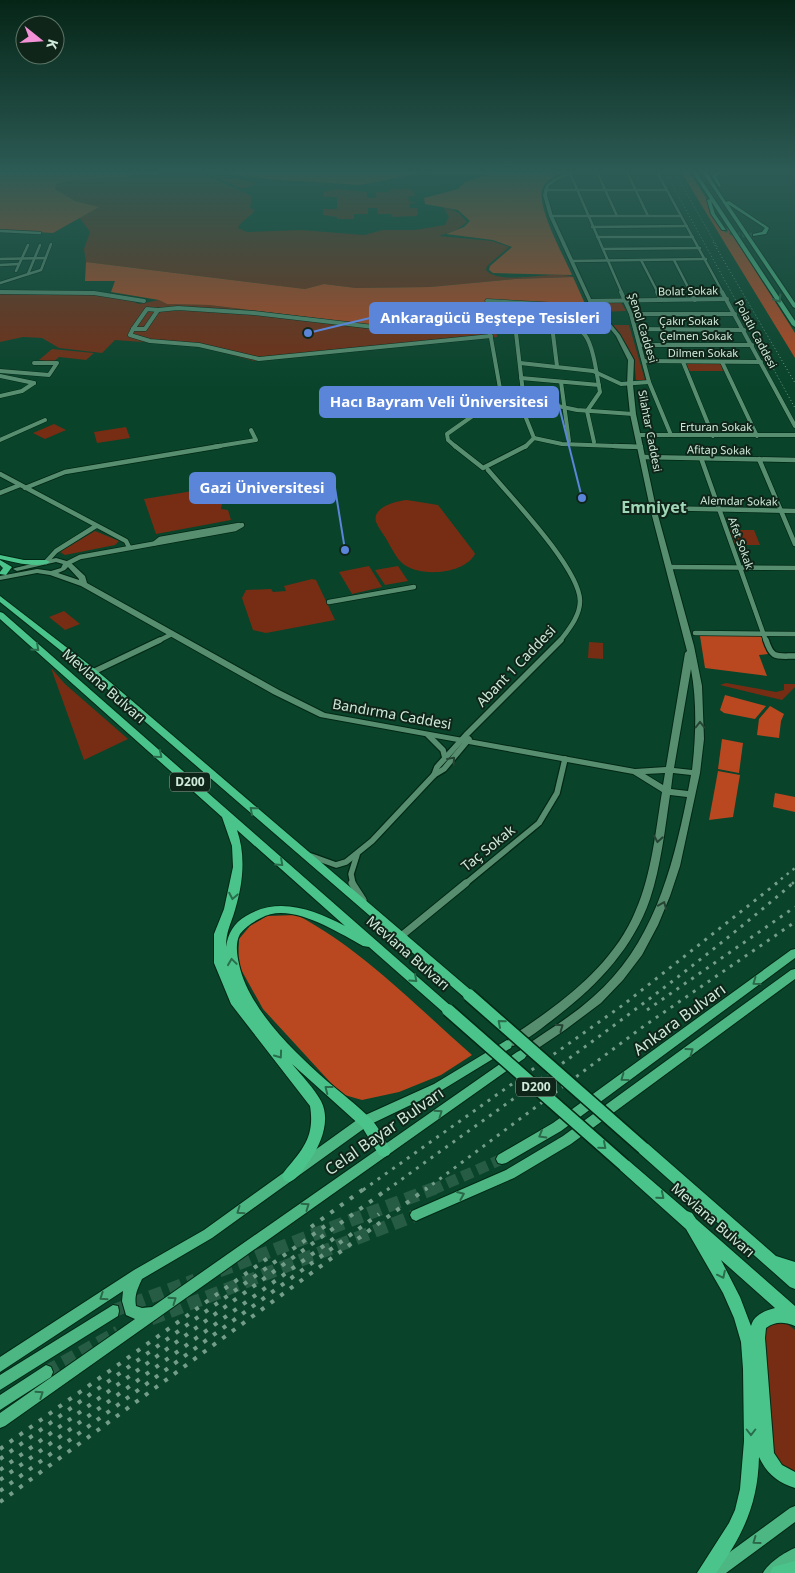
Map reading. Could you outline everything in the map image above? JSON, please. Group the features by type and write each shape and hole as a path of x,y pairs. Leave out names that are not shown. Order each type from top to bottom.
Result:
{"highway":[{"path":"0,557 24,562 46,562"},
{"path":"0,562 8,567 1,575"},
{"name":"Mevlana Bulvarı","path":"0,598 93,672 469,995 795,1282"},
{"name":"Mevlana Bulvarı","path":"0,616 624,1165 687,1218 795,1316"},
{"path":"227,815 237,846 238,867 230,908 220,934 220,963 235,1001 316,1104 320,1118 319,1132 311,1149 289,1176"},
{"path":"379,948 301,912 279,908 258,912 241,926 233,936 230,958 235,979 246,998 273,1034 316,1080 365,1121 384,1151"},
{"path":"687,1218 716,1264 735,1301 747,1335 750,1364 751,1468 746,1501 733,1534 706,1573"},
{"path":"770,1260 795,1269"},
{"path":"795,1319 785,1314 767,1317 759,1324 757,1338 766,1453 770,1464 780,1473 795,1480"}],"main road":[{"name":"Silahtar Caddesi","path":"564,243 590,301 618,336 631,360 630,385 640,447 653,508 690,646 698,686 700,739 696,773"},
{"path":"742,243 795,325"},
{"path":"752,243 795,307"},
{"path":"62,560 68,563 63,569 51,572 37,571 1,575 46,562 62,560"},
{"name":"Bandırma Caddesi","path":"68,563 82,578 84,584"},
{"name":"Bandırma Caddesi","path":"51,572 84,584 318,713 357,723 635,772 669,770 696,773"},
{"name":"Silahtar Caddesi","path":"666,791 690,646"},
{"name":"Bandırma Caddesi","path":"635,772 666,791 692,794"},
{"path":"692,794 696,773"},
{"name":"Celal Bayar Bulvarı","path":"0,1365 138,1274 208,1234 365,1121 438,1087 508,1045 553,1015 607,964 627,936 645,902 666,791"},
{"name":"Celal Bayar Bulvarı","path":"0,1421 598,999 624,971 645,942 662,906 675,872 692,794"},
{"name":"Ankara Bulvarı","path":"502,1159 557,1126 795,954"},
{"path":"416,1215 525,1166 594,1120 795,973"},
{"path":"138,1274 129,1290 127,1302 130,1310 141,1315 155,1313"},
{"path":"0,1383 113,1311"},
{"path":"0,1403 46,1372"},
{"path":"713,1573 795,1513"},
{"path":"785,1570 795,1555"}],"street":[{"name":"Şenol Caddesi","path":"599,243 626,300 649,382 671,435"},
{"name":"Polatlı Caddesi","path":"697,243 795,426"},
{"path":"0,283 41,270 51,244"},
{"path":"16,271 28,245"},
{"path":"28,274 40,245"},
{"path":"602,249 700,248"},
{"path":"0,259 46,258"},
{"path":"641,260 661,300"},
{"path":"674,260 695,300"},
{"path":"572,261 706,260"},
{"path":"0,265 19,264"},
{"path":"0,292 94,293 144,301"},
{"name":"Bolat Sokak","path":"590,301 727,299"},
{"path":"487,301 595,307"},
{"path":"491,336 259,359 199,345 144,339 130,335 146,309 178,308 254,314 417,332 482,328 488,329 491,336 501,394 586,412 634,414"},
{"path":"133,329 145,329 158,310"},
{"path":"631,314 735,314"},
{"path":"492,315 551,318 572,326 586,336 597,372 600,392 586,412 594,442"},
{"path":"514,316 526,418 534,438"},
{"path":"551,318 557,366"},
{"name":"Çakır Sokak","path":"635,329 744,330"},
{"name":"Çelmen Sokak","path":"640,345 752,345"},
{"name":"Dilmen Sokak","path":"644,361 761,362"},
{"path":"0,371 49,375 57,363 34,362"},
{"path":"683,362 714,436"},
{"path":"722,362 757,436"},
{"path":"520,363 597,372 621,384 630,385 649,382"},
{"path":"0,376 34,383 22,391 0,396"},
{"path":"521,378 599,385"},
{"path":"560,382 562,407 567,418 569,441"},
{"path":"492,402 448,434 448,440 483,468 524,448 534,438"},
{"path":"0,440 44,420"},
{"path":"26,488 65,472 84,467 256,440 251,430"},
{"name":"Erturan Sokak","path":"638,435 795,435"},
{"path":"534,438 562,444 640,447"},
{"name":"Afitap Sokak","path":"643,458 795,460"},
{"name":"Afet Sokak","path":"701,458 772,654 795,656"},
{"path":"759,459 795,544"},
{"name":"Abant 1 Caddesi","path":"370,910 350,880 350,868 357,855 434,775 444,769 470,731 558,643 574,623 580,601 578,587 561,558 488,470"},
{"path":"0,474 126,541 129,547"},
{"path":"0,493 20,485"},
{"name":"Alemdar Sokak","path":"653,508 795,511"},
{"path":"68,563 80,557 155,542 160,539 242,525 235,529 161,543 155,542"},
{"path":"46,562 56,551 96,526"},
{"path":"669,567 795,568"},
{"path":"329,602 414,587"},
{"path":"694,633 795,634"},
{"path":"93,672 172,634"},
{"path":"428,735 443,750 445,758"},
{"name":"Abant 1 Caddesi","path":"434,775 437,767 464,741"},
{"name":"Taç Sokak","path":"400,936 539,823 557,793 565,760"},
{"name":"Abant 1 Caddesi","path":"300,850 328,864 337,865 357,855"}],"shaded area":[{"path":"86,243 499,243 509,247 487,266 486,270 493,275 515,278 553,275 573,277 515,279 430,287 356,288 324,284 305,289 86,262 84,249"},
{"path":"502,243 557,243 572,275 493,273 489,270 490,266 512,247"},
{"path":"725,243 738,243 795,333 795,358"},
{"path":"86,262 305,289 324,284 356,288 430,287 515,279 573,277 586,306 487,301 481,322 458,330 406,329 209,305 167,304 159,300 111,292 115,281 85,281"},
{"path":"0,294 91,294 126,299 139,304 159,300 167,304 209,305 294,316 458,330 492,317 496,324 497,337 254,361 198,346 115,340 102,353 59,348 42,338 23,337 0,342"},
{"path":"621,302 626,311 601,312 594,303"},
{"path":"613,325 629,325 645,380 636,380 634,364 629,351"},
{"path":"52,349 94,353 86,360 59,357 53,362 39,360"},
{"path":"686,362 720,362 723,371 689,371"},
{"path":"54,424 66,430 45,439 33,433"},
{"path":"126,427 130,438 97,443 94,432"},
{"path":"217,487 227,502 222,504 221,509 228,510 231,520 156,534 144,499"},
{"path":"407,500 438,505 474,552 475,554 469,561 451,570 440,572 418,570 408,567 401,562 377,525 376,517 378,512 386,506"},
{"path":"729,530 754,530 760,545 735,545"},
{"path":"95,531 119,541 115,545 65,555 60,552"},
{"path":"369,566 382,587 352,594 339,572"},
{"path":"398,566 408,581 385,585 375,570"},
{"path":"312,579 316,580 335,620 266,633 253,630 242,598 246,590 271,589 273,592 286,591 284,586"},
{"path":"64,611 80,624 65,630 49,617"},
{"path":"700,636 761,636 768,654 759,655 767,676 705,668"},
{"path":"589,642 603,643 603,659 588,658"},
{"path":"51,668 65,684 128,739 84,760"},
{"path":"726,683 776,692 784,690 784,684 795,684 795,687 782,700 720,685"},
{"path":"725,695 766,706 755,719 724,713 720,710"},
{"path":"770,706 784,714 781,721 779,738 757,735 759,719"},
{"path":"722,739 743,743 739,773 718,769"},
{"path":"718,771 740,775 733,817 709,820"},
{"path":"775,793 795,797 795,812 773,807"},
{"path":"297,915 321,929 367,962 472,1055 441,1075 399,1092 362,1100 341,1094 263,1009 238,964 239,939 250,926 267,916"},
{"path":"783,1321 795,1330 795,1475 773,1457 763,1331 767,1325"}],"tunnel":[{"path":"432,1190 502,1159"},
{"path":"219,1271 435,1188"},
{"path":"151,1319 416,1215"},
{"path":"113,1311 195,1280"},
{"path":"46,1372 118,1332"}],"railway":[{"path":"704,243 795,408"},
{"path":"714,243 795,383"},
{"path":"715,243 718,248"},
{"path":"775,884 795,868"},
{"path":"363,1190 623,1005 777,883"},
{"path":"387,1190 644,1003 695,964 793,883"},
{"path":"647,1010 795,907"},
{"path":"425,1190 644,1026 795,922"},
{"path":"311,1227 365,1188"},
{"path":"0,1470 389,1188"},
{"path":"0,1502 427,1188"},
{"path":"0,1491 379,1214"},
{"path":"0,1459 325,1226"},
{"path":"0,1480 340,1234"},
{"path":"0,1449 272,1255"}],"place":[{"name":"Ankaragücü Beştepe Tesisleri","path":"308,333"},
{"name":"Hacı Bayram Veli Üniversitesi","path":"582,498"},
{"name":"Gazi Üniversitesi","path":"345,550"}],"district":[{"name":"Emniyet","path":"654,507"}]}
